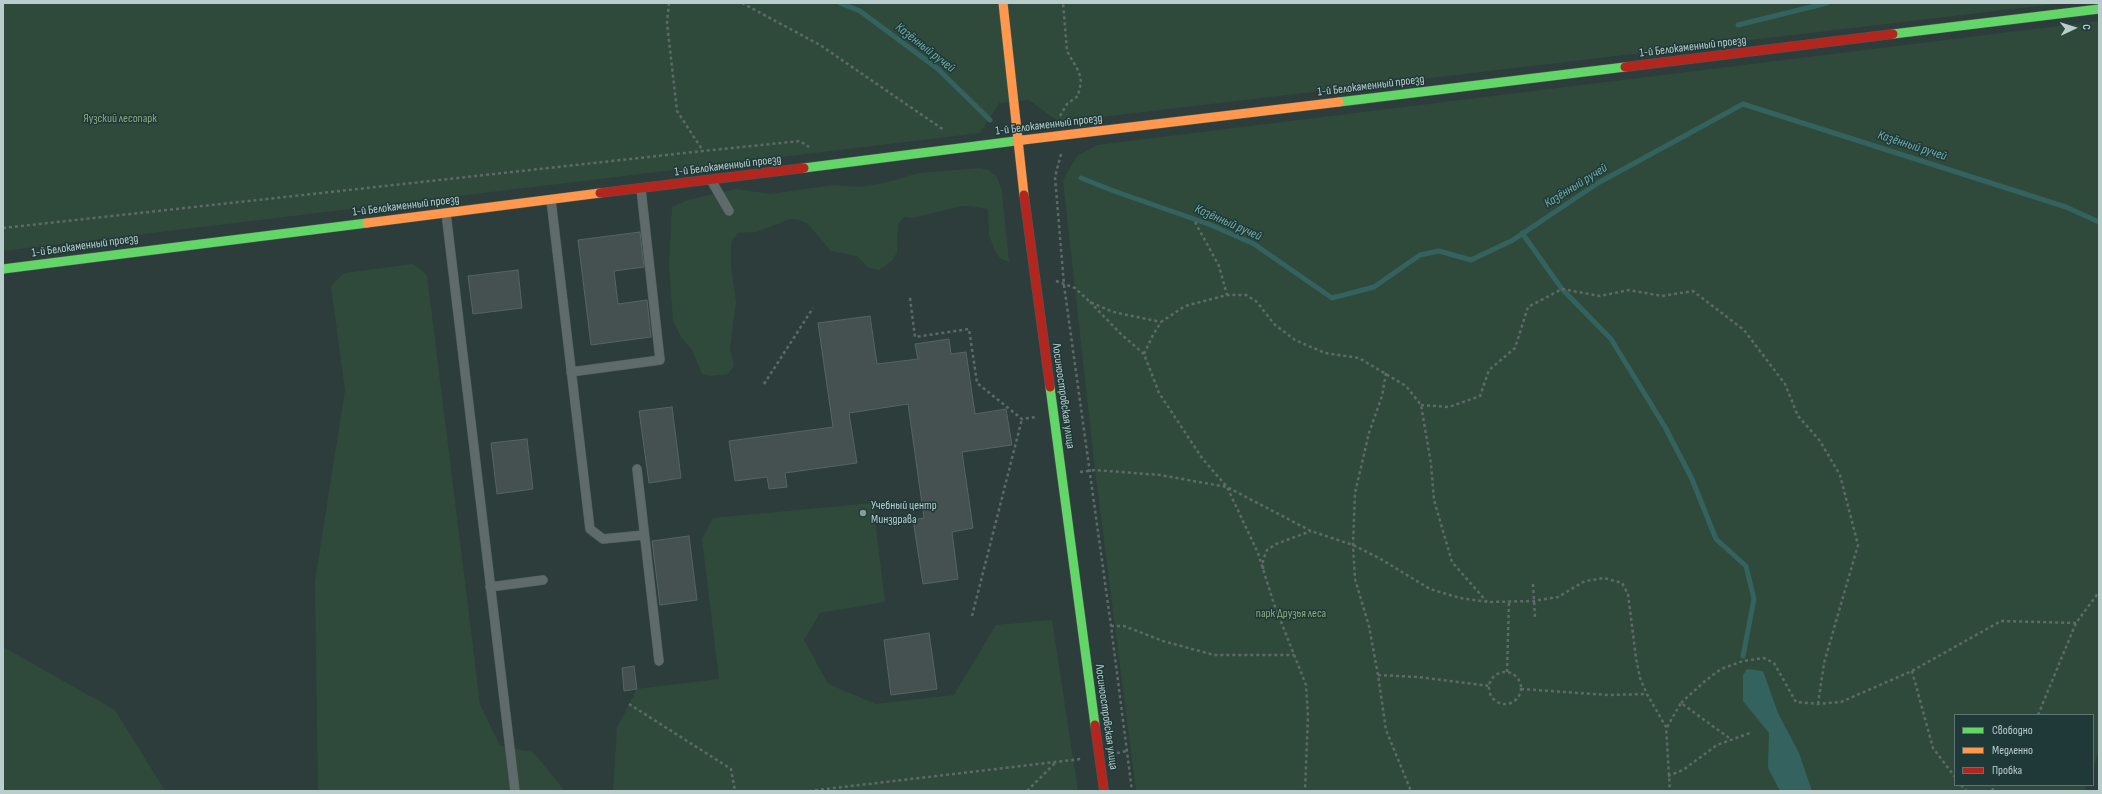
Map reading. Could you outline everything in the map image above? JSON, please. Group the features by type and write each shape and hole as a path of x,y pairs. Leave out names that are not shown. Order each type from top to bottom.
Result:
{"street":[{"name":"Лосиноостровская улица","path":"1003,3 1017,142 1104,791"},
{"name":"1-й Белокаменный проезд","path":"3,269 1017,142 2099,10"}],"lane":[{"path":"711,180 729,211"},
{"path":"571,372 660,360 641,189"},
{"path":"551,200 590,529 602,540 644,535"},
{"path":"446,213 515,791"},
{"path":"637,468 659,661"},
{"path":"490,587 543,580"}],"path":[{"path":"669,3 667,23 677,111 703,150"},
{"path":"742,3 820,45 949,134"},
{"path":"1059,122 1062,110 1078,96 1081,82 1079,72 1068,51 1063,3"},
{"path":"3,228 703,150 800,141 812,149"},
{"path":"1062,152 1055,177 1064,285 1132,791"},
{"path":"1194,222 1219,266 1227,295"},
{"path":"1064,285 1075,288 1121,334 1144,354 1159,393 1202,458 1227,487 1258,553 1274,604 1306,685 1308,716 1304,791"},
{"path":"1421,405 1449,407 1480,396 1489,370 1515,348 1528,307 1562,289 1600,296 1629,290 1662,296 1693,291 1744,330 1785,384 1798,416 1820,441 1840,475 1858,545 1824,663 1818,704"},
{"path":"1144,354 1152,335 1162,322 1185,306 1227,295 1246,295 1257,302 1274,324 1295,340 1325,353 1359,358 1406,386 1421,405 1431,464 1434,500 1452,562 1488,602"},
{"path":"910,298 915,337 968,329 976,384 1022,419 972,616"},
{"path":"1090,302 1112,312 1162,322"},
{"path":"764,384 813,308"},
{"path":"1386,373 1382,396 1370,433 1355,493 1353,545 1355,579 1369,626 1386,730 1406,775 1410,791"},
{"path":"1061,475 1090,470 1160,475 1227,487 1311,531 1353,545 1379,558 1430,589 1460,598 1488,602 1534,601 1558,597 1585,581 1604,578 1622,583 1628,594 1640,678 1647,694 1666,727 1670,791"},
{"path":"1263,571 1263,560 1267,550 1276,544 1311,531"},
{"path":"1533,584 1535,617"},
{"path":"2038,714 2076,623 2099,592"},
{"path":"1507,672 1509,602"},
{"path":"1666,727 1681,703 1705,681 1721,669 1743,661 1764,658 1774,664 1796,702 1818,704 1841,702 1912,671 2001,621 2076,623"},
{"path":"1111,626 1124,626 1163,641 1214,655 1294,655"},
{"path":"1912,671 1934,748 1954,776"},
{"path":"1507,672 1517,678 1521,689 1515,700 1504,704 1493,698 1490,686 1495,676 1507,672"},
{"path":"1378,675 1418,677 1490,686"},
{"path":"1521,689 1608,695 1647,694"},
{"path":"1681,703 1732,740"},
{"path":"629,704 731,769 735,791"},
{"path":"1668,776 1683,770 1717,745 1750,733"},
{"path":"809,791 1099,756"},
{"path":"1027,791 1056,762"}],"green space":[{"name":"Яузский лесопарк","path":"3,3 2063,3 1059,122 1029,100 999,103 980,133 3,251"},
{"name":"парк Друзья леса","path":"2099,21 2099,752 2094,764 2094,714 1954,714 1954,786 2086,786 2084,791 1136,791 1095,470 1063,180 1077,156 1097,145"},
{"path":"980,168 988,170 997,177 1002,192 1009,262 1000,258 995,251 989,235 988,209 970,206 962,206 912,218 904,217 898,224 897,252 893,260 879,270 869,268 857,256 831,251 807,223 799,220 790,219 756,232 738,233 732,240 731,249 731,267 736,302 730,348 734,366 728,374 711,376 702,374 692,350 681,337 673,321 669,266 672,207 688,200 736,189 770,194 833,185 860,187 884,183 919,173"},
{"path":"413,264 427,275 480,704 500,746 533,752 565,791 318,791 315,581 345,390 331,286 344,273"},
{"path":"873,503 885,602 820,613 804,640 828,684 876,704 954,695 996,625 1052,620 1078,791 613,791 617,728 637,689 719,679 702,539 713,518"},
{"path":"3,647 115,710 165,791 3,791"}],"water":[{"path":"1747,669 1763,671 1778,713 1799,753 1812,791 1780,791 1768,768 1769,733 1743,701 1743,675"}],"building":[{"path":"640,232 644,267 614,271 618,304 647,300 651,337 591,345 578,240"},
{"path":"518,270 522,308 473,314 468,276"},
{"path":"870,316 877,364 918,359 915,344 949,339 951,354 966,352 975,414 1006,409 1012,445 962,452 973,528 952,532 958,579 923,584 913,520 924,518 908,404 849,413 857,463 785,473 787,487 769,489 767,477 735,481 729,441 833,427 818,323"},
{"path":"672,407 681,478 649,483 639,411"},
{"path":"527,439 533,489 497,494 491,443"},
{"path":"689,536 697,600 660,605 652,541"},
{"path":"929,633 937,689 891,695 884,640"},
{"path":"634,666 637,689 624,691 622,668"}],"waterway":[{"name":"Казённый ручей","path":"840,3 860,11 938,69 990,120"},
{"path":"1738,25 1827,3"},
{"name":"Казённый ручей","path":"1081,178 1211,225 1254,244 1332,298 1374,287 1420,255 1439,251 1471,260 1513,240 1598,183 1743,104 2066,207 2099,222"},
{"path":"1522,233 1562,289 1611,339 1665,427 1692,479 1716,539 1746,566 1754,599 1743,656"}],"traffic: fast":[{"path":"1893,34 2099,9"},
{"path":"1339,102 1625,67"},
{"path":"804,168 1023,140"},
{"path":"3,269 367,223"},
{"path":"1050,387 1095,725"}],"traffic: slow":[{"path":"1003,3 1024,195"},
{"path":"1023,140 1339,102"},
{"path":"367,223 600,193"}],"traffic: jam":[{"path":"1625,67 1893,34"},
{"path":"600,193 804,168"},
{"path":"1024,195 1050,387"},
{"path":"1095,725 1104,791"}],"place":[{"name":"Учебный центр Минздрава","path":"863,513"}]}
